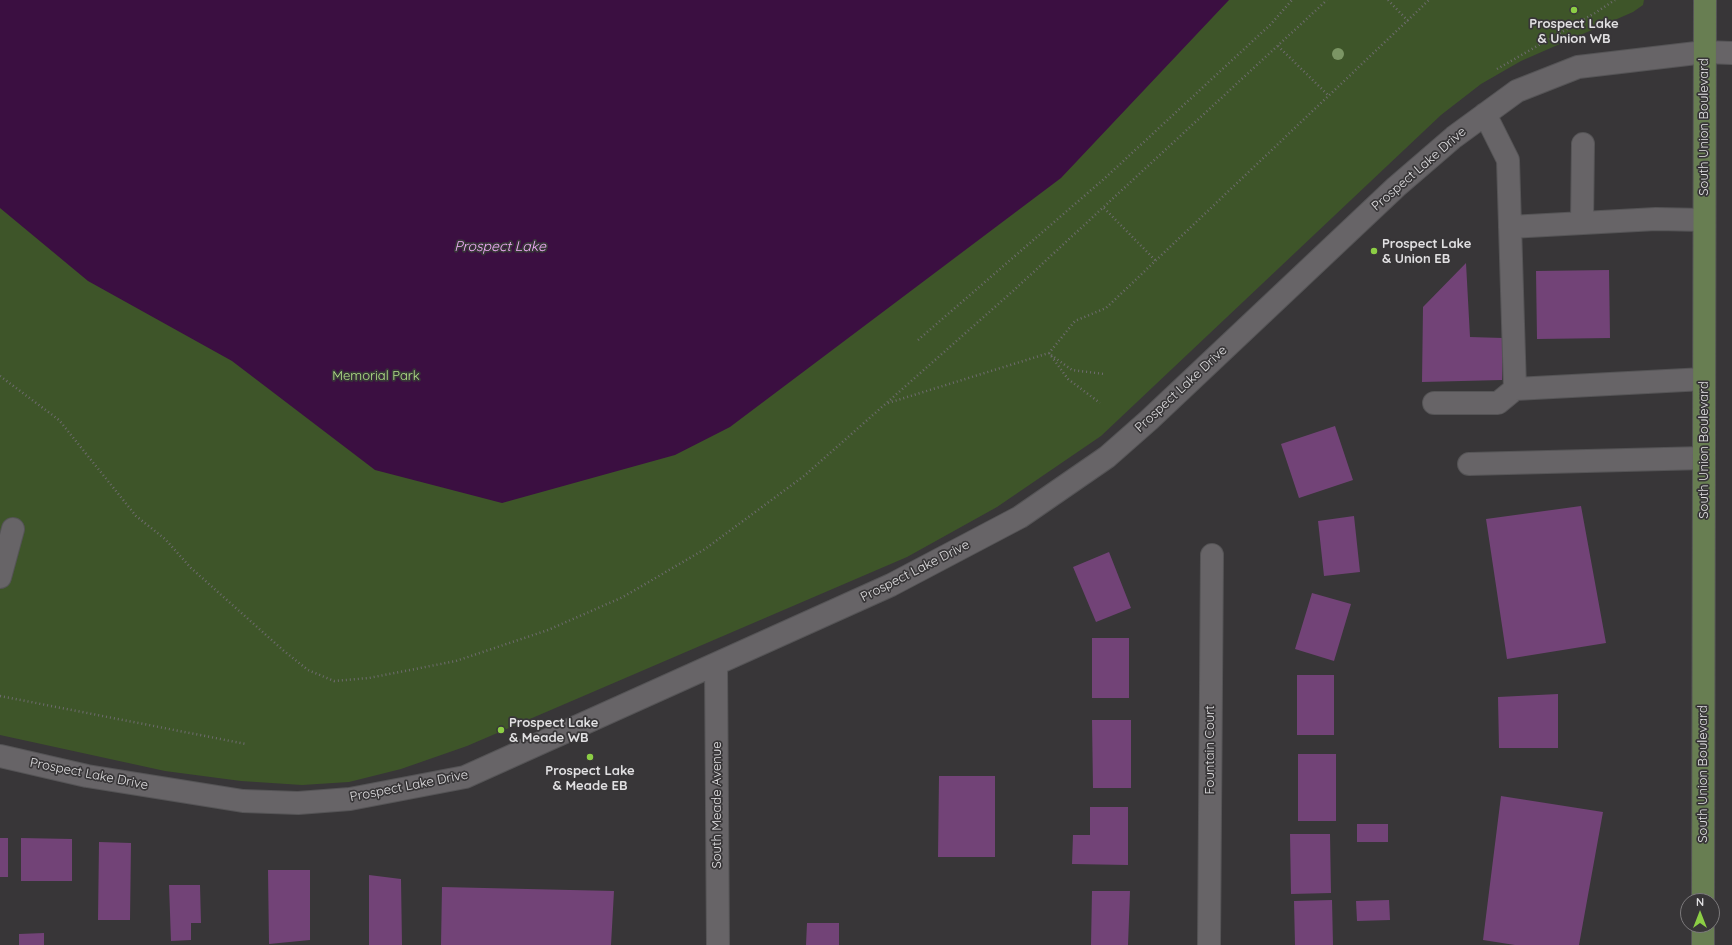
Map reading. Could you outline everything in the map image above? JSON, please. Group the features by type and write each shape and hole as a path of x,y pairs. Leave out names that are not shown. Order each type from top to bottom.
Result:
{"main road":[{"name":"South Union Boulevard","path":"1703,893 1705,0"},
{"path":"1703,933 1703,945"}],"street":[{"name":"Prospect Lake Drive","path":"0,756 87,776 237,800 298,803 350,799 465,777 891,585 1020,517 1066,487 1107,457 1149,420 1396,187 1454,137 1517,91 1578,68 1705,52 1732,53"},
{"path":"1485,114 1508,160 1515,389"},
{"path":"1582,144 1582,223"},
{"path":"1510,227 1656,219 1704,220"},
{"path":"1434,403 1498,403 1515,389 1704,380"},
{"path":"1469,464 1704,458"},
{"path":"0,576 13,529"},
{"name":"Fountain Court","path":"1209,945 1212,554"},
{"name":"South Meade Avenue","path":"716,665 718,945"}],"path":[{"path":"918,340 1105,178 1270,25 1292,0"},
{"path":"0,376 59,420 136,516 165,539 191,568 308,670 334,681 369,678 456,661 548,630 623,597 705,549 798,481 1104,208 1327,0"},
{"path":"1388,0 1408,21"},
{"path":"887,403 1048,353 1075,321 1106,308 1429,0"},
{"path":"1497,68 1595,13 1615,0"},
{"path":"1278,46 1329,96"},
{"path":"1104,208 1156,260"},
{"path":"1048,353 1072,370 1104,374"},
{"path":"1048,353 1068,379 1100,403"},
{"path":"0,696 246,744"}],"green space":[{"name":"Memorial Park","path":"0,0 1644,0 1643,5 1633,12 1521,61 1481,84 1441,115 1101,436 997,507 907,557 467,746 401,769 349,782 302,785 241,781 165,771 0,735"}],"water":[{"name":"Prospect Lake","path":"0,0 1229,0 1061,178 730,427 675,455 502,503 375,470 232,361 88,281 0,208"}],"building":[{"path":"1466,263 1470,337 1503,338 1502,380 1422,382 1423,307"},
{"path":"1609,270 1610,338 1537,339 1536,271"},
{"path":"1335,426 1353,480 1299,498 1281,444"},
{"path":"1581,506 1606,643 1507,659 1486,519"},
{"path":"1354,516 1360,572 1324,576 1318,521"},
{"path":"1109,552 1131,608 1096,622 1073,567"},
{"path":"1312,593 1351,604 1334,661 1295,649"},
{"path":"1092,638 1129,638 1129,698 1092,698"},
{"path":"1297,675 1334,675 1334,735 1297,735"},
{"path":"1558,694 1558,748 1499,748 1498,697"},
{"path":"1092,720 1131,720 1131,788 1093,788"},
{"path":"1298,754 1336,754 1336,821 1298,821"},
{"path":"939,776 995,776 995,857 938,857"},
{"path":"1501,796 1603,812 1579,945 1515,945 1483,940"},
{"path":"1090,807 1128,807 1128,865 1072,864 1073,835 1090,835"},
{"path":"1357,824 1388,824 1388,842 1357,842"},
{"path":"1290,834 1330,834 1331,893 1291,894"},
{"path":"0,838 8,838 8,877 0,877"},
{"path":"21,838 72,839 72,881 21,881"},
{"path":"99,842 131,843 130,920 98,920"},
{"path":"268,870 310,870 310,940 269,944"},
{"path":"369,875 401,879 402,945 369,945"},
{"path":"169,885 200,885 201,923 191,923 191,940 171,941"},
{"path":"442,887 614,891 611,945 441,945"},
{"path":"1092,891 1130,891 1128,945 1091,945"},
{"path":"1332,900 1333,945 1295,945 1294,901"},
{"path":"1389,900 1390,920 1357,921 1356,901"},
{"path":"807,923 839,923 839,945 806,945"},
{"path":"44,933 44,945 19,945 19,934"}],"place":[{"name":"Prospect Lake & Union WB","path":"1574,10"},
{"name":"Prospect Lake & Union EB","path":"1374,251"},
{"name":"Prospect Lake & Meade WB","path":"501,730"},
{"name":"Prospect Lake & Meade EB","path":"590,757"}]}
